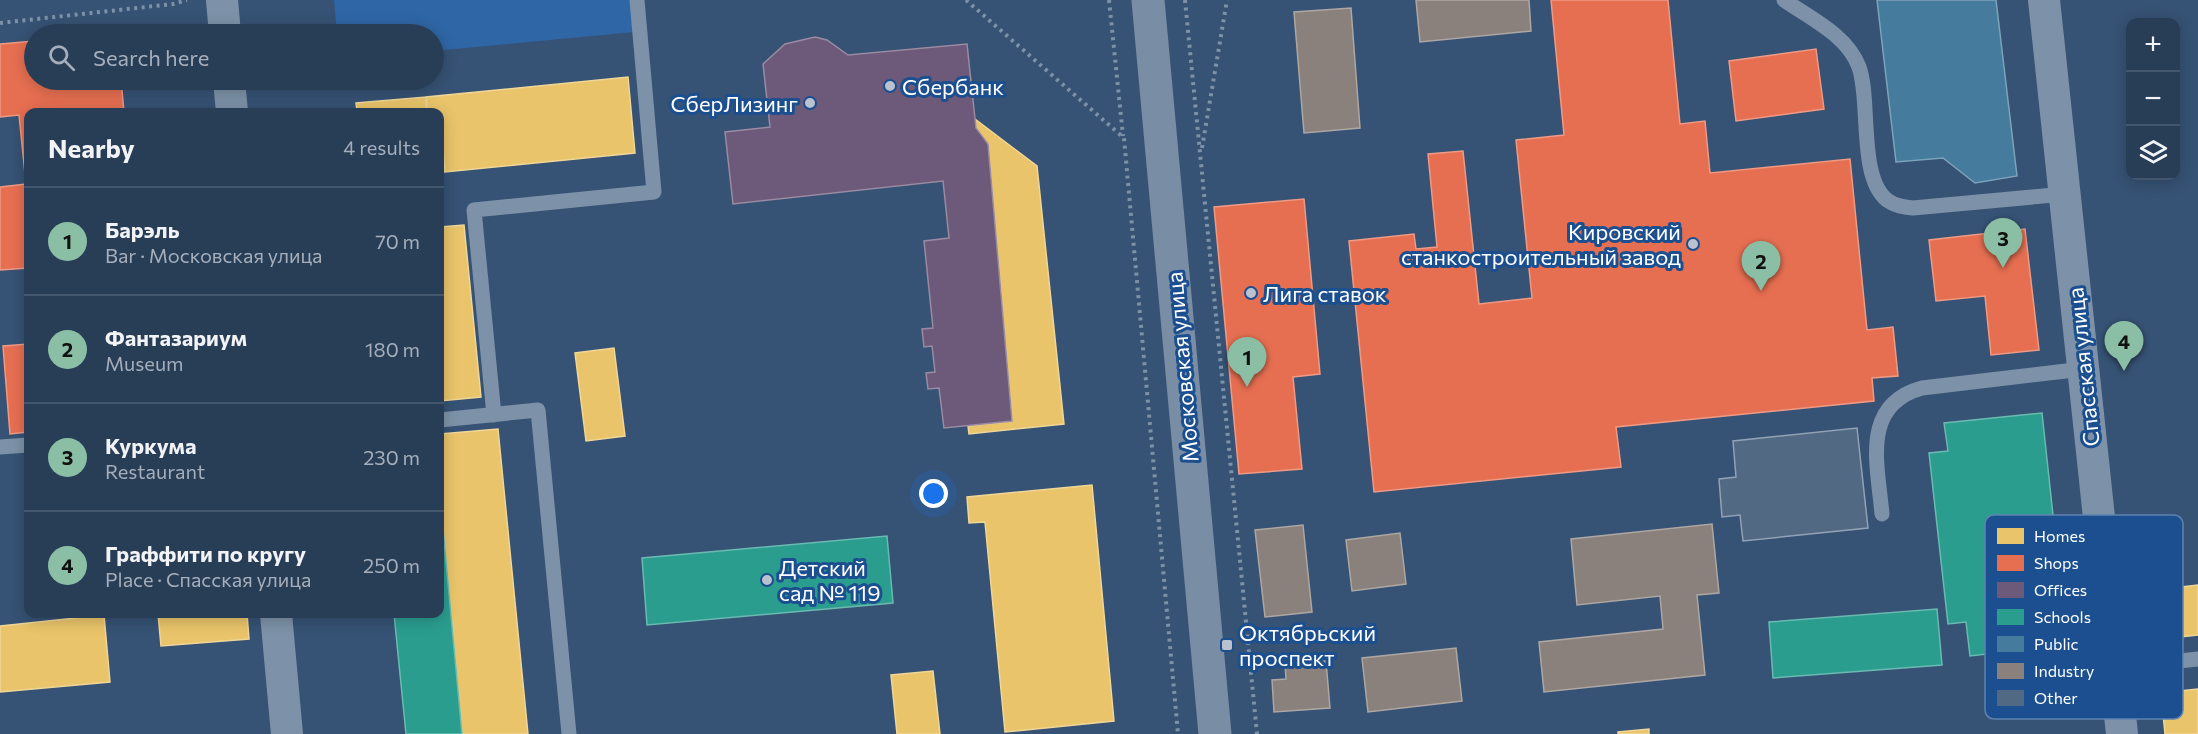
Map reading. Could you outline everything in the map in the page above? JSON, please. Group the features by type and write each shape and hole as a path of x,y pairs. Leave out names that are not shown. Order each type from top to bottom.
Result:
{"main road":[{"name":"Московская улица","path":"1148,0 1215,734"}],"street":[{"path":"222,0 224,24"},
{"name":"Спасская улица","path":"2044,0 2099,515"},
{"path":"230,90 232,108"},
{"path":"276,618 286,734"},
{"name":"Спасская улица","path":"2120,719 2122,734"}],"lane":[{"path":"494,415 474,210 654,192 637,0"},
{"path":"1784,0 1839,38 1851,51 1859,66 1863,82 1871,173 1879,191 1887,200 1898,206 1913,208 2065,194"},
{"path":"1882,514 1877,432 1885,412 1895,401 1922,388 2083,369"},
{"path":"444,420 538,410 569,734"},
{"path":"0,447 24,445"},
{"path":"2183,661 2198,659"}],"path":[{"path":"0,23 173,4 187,0"},
{"path":"966,0 1124,138"},
{"path":"1109,0 1124,138 1178,734"},
{"path":"1185,0 1257,734"},
{"path":"1200,154 1227,0"}],"shaded area":[{"path":"334,0 631,0 634,32 444,50 444,24 336,24"}],"building: Homes":[{"path":"628,77 635,153 445,172 444,108 427,108 426,97"},
{"path":"426,97 427,108 357,108 356,103"},
{"path":"975,119 1037,166 1064,424 969,434 968,426 1012,421 988,144 976,128"},
{"path":"464,225 481,397 444,401 444,227"},
{"path":"614,348 625,436 586,441 575,353"},
{"path":"498,429 528,734 462,734 444,540 444,434"},
{"path":"1092,485 1114,721 1005,732 985,522 969,523 967,497"},
{"path":"2198,585 2198,635 2183,637 2183,587"},
{"path":"76,618 104,618 110,682 0,692 0,626"},
{"path":"158,618 247,618 249,639 161,646"},
{"path":"933,671 940,734 897,734 891,675"},
{"path":"2198,689 2198,734 2165,734 2164,719 2183,719 2183,691"},
{"path":"1649,729 1649,734 1618,734 1618,732"}],"building: Shops":[{"name":"Кировский станкостроительный завод","path":"1551,0 1668,0 1680,124 1705,121 1710,173 1850,159 1867,330 1893,327 1898,376 1872,378 1874,401 1616,427 1621,467 1374,492 1349,241 1414,234 1416,249 1437,247 1428,154 1463,151 1479,304 1532,298 1516,140 1564,135"},
{"path":"24,42 24,90 122,90 124,108 24,108 24,164 19,115 0,117 0,44"},
{"path":"1816,49 1824,109 1736,121 1729,61"},
{"path":"24,184 24,268 0,270 0,187"},
{"path":"1304,199 1320,374 1293,377 1302,469 1239,474 1214,207"},
{"path":"2025,229 2039,350 1991,355 1985,296 1936,301 1929,240"},
{"path":"24,344 24,432 10,434 3,346"}],"building: Offices":[{"path":"815,37 827,40 848,55 967,44 976,128 988,144 1012,421 944,428 939,388 928,389 926,373 935,372 932,346 924,347 922,329 933,328 924,241 949,238 943,181 733,204 725,132 770,127 763,64 785,44"}],"building: Schools":[{"path":"2042,413 2053,515 1985,515 1985,654 1970,656 1966,622 1948,624 1929,453 1948,451 1944,423"},
{"name":"Детский сад № 119","path":"887,536 893,603 647,625 642,558"},
{"path":"444,540 462,734 406,734 394,618 444,618"},
{"path":"1937,609 1942,665 1773,678 1769,622"}],"building: Public":[{"path":"1877,0 1996,0 2017,176 1975,183 1943,158 1896,162"}],"building: Industry":[{"path":"1416,0 1529,0 1531,31 1420,42"},
{"path":"1351,8 1360,128 1304,133 1294,12"},
{"path":"1712,524 1719,593 1697,595 1705,675 1544,692 1539,642 1663,629 1660,596 1577,605 1571,539"},
{"path":"1303,525 1312,612 1265,617 1255,530"},
{"path":"1400,533 1406,584 1352,591 1346,540"},
{"path":"1456,648 1462,701 1368,712 1362,658"},
{"path":"1326,661 1330,708 1274,712 1272,680 1286,679 1285,664"}],"building: Other":[{"path":"1857,428 1868,528 1743,541 1740,515 1722,517 1719,479 1736,477 1733,441"}],"place":[{"name":"Сбербанк","path":"890,86"},
{"name":"СберЛизинг","path":"810,103"},
{"name":"Кировский станкостроительный завод","path":"1693,244"},
{"name":"Куркума","path":"2003,268"},
{"name":"Фантазариум","path":"1761,291"},
{"name":"Лига ставок","path":"1251,293"},
{"name":"Граффити по кругу","path":"2124,371"},
{"name":"Барэль","path":"1247,387"},
{"name":"Детский сад № 119","path":"767,580"},
{"name":"Октябрьский проспект","path":"1227,645"}]}
